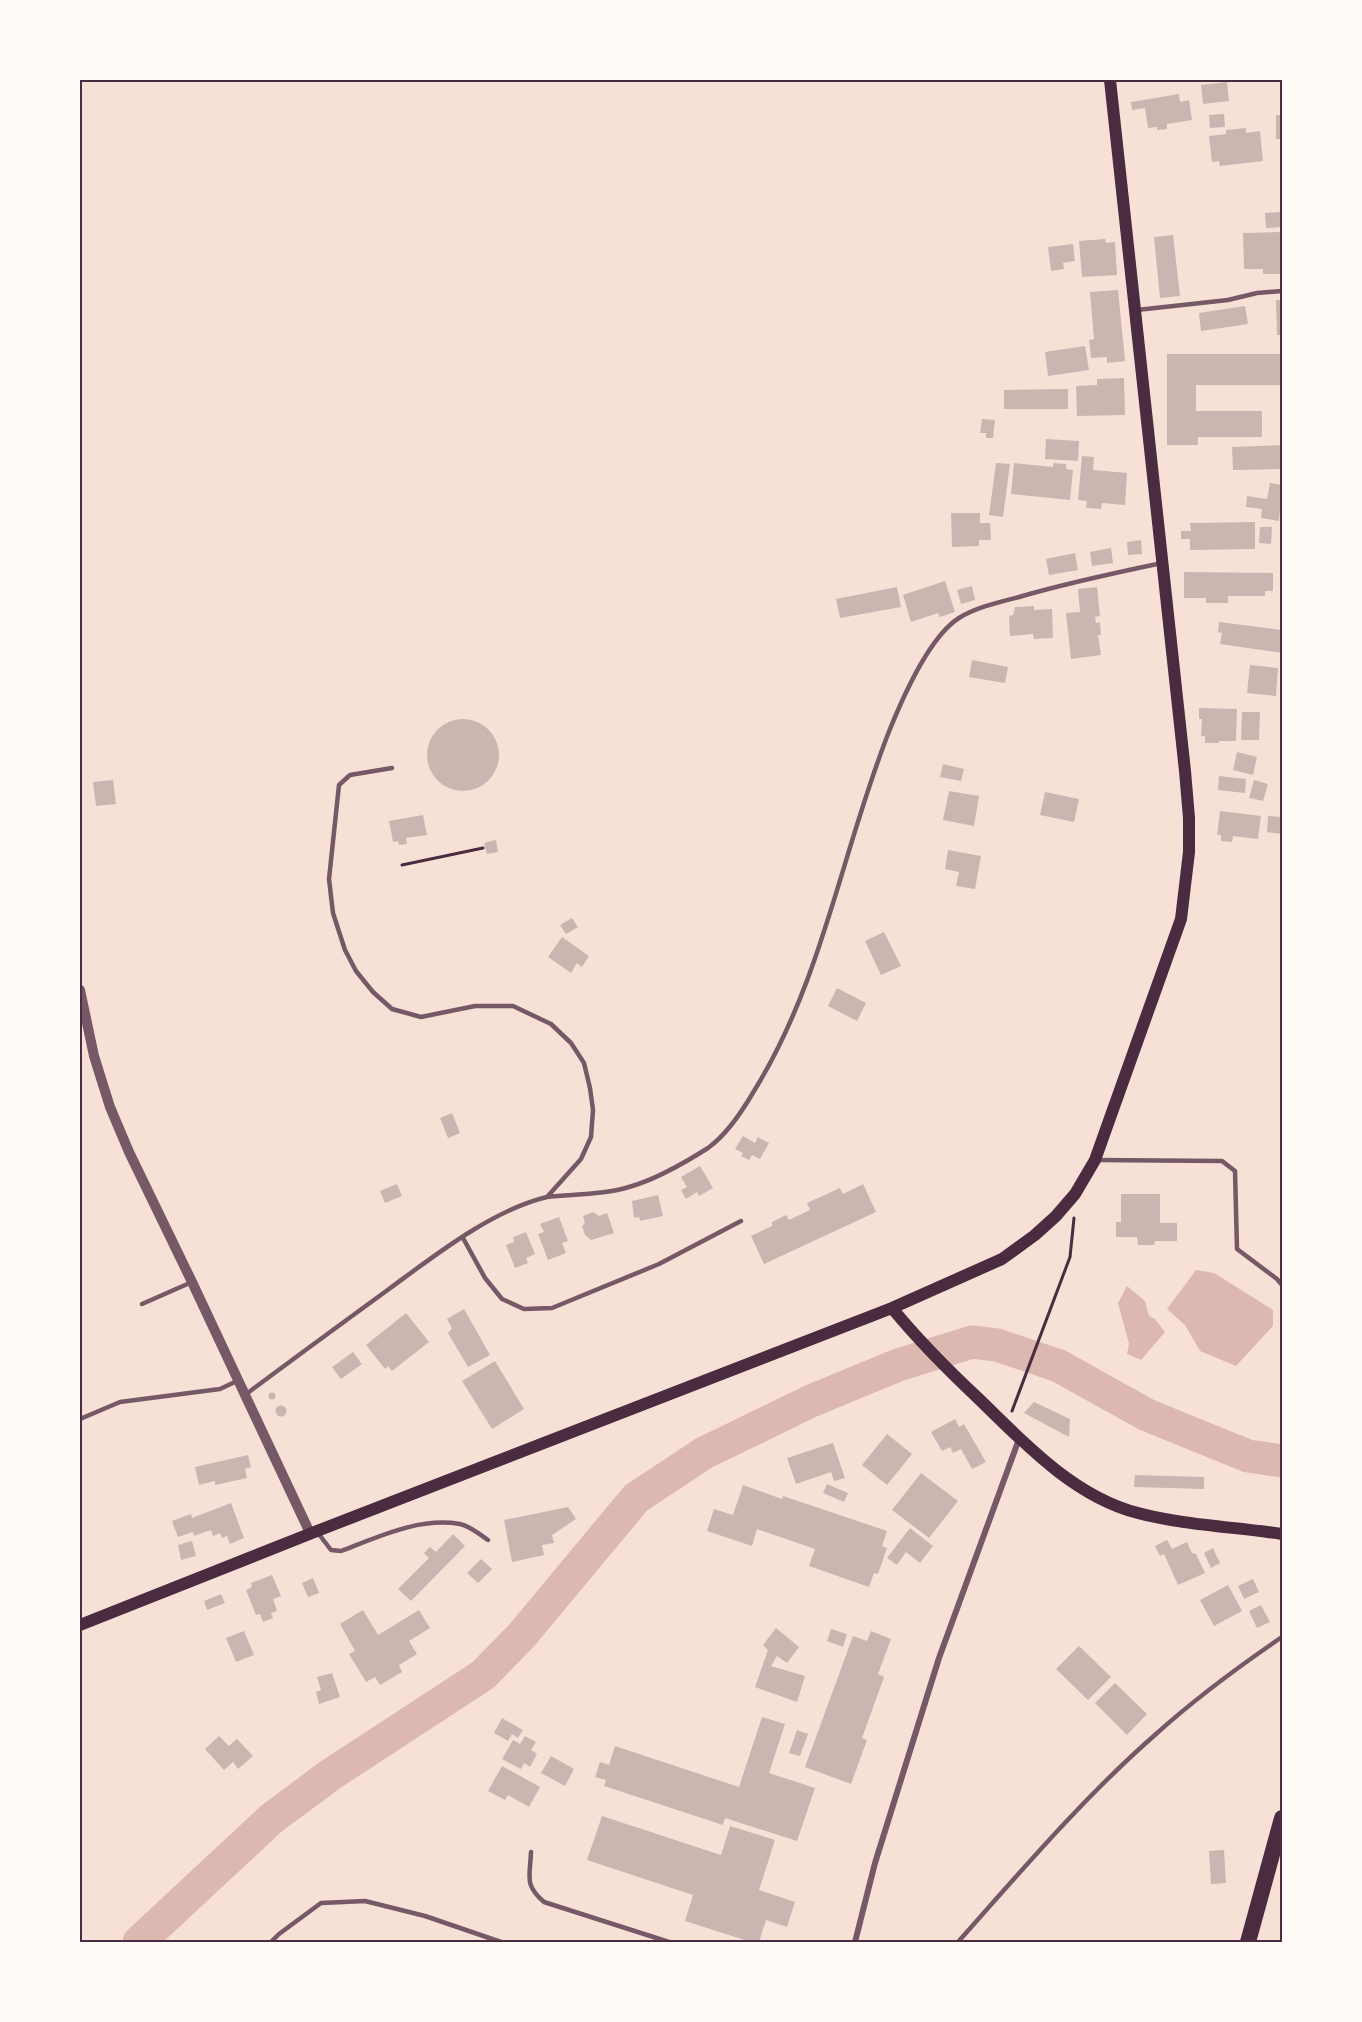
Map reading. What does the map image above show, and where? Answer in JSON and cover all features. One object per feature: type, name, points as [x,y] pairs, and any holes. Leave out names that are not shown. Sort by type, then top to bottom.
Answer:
[{"type":"highway","points":[[1248,1942],[1282,1818]]},
{"type":"main road","points":[[80,1625],[313,1532],[892,1308],[1002,1259],[1035,1235],[1075,1194],[1095,1160],[1180,919],[1186,884],[1189,818],[1110,80]]},
{"type":"main road","points":[[892,1308],[912,1332],[1019,1439],[1082,1487],[1112,1504],[1138,1513],[1282,1534]]},
{"type":"street","points":[[80,990],[94,1056],[110,1107],[129,1152],[237,1381],[313,1532]]},
{"type":"street","points":[[855,1942],[875,1863],[939,1658],[1019,1439]]},
{"type":"lane","points":[[1135,310],[1228,300],[1257,293],[1282,291]]},
{"type":"lane","points":[[245,1395],[415,1270],[505,1213],[533,1200],[547,1197],[629,1187],[657,1176],[710,1147],[740,1114],[773,1060],[801,998],[820,947],[848,848],[879,755],[903,695],[945,630],[959,618],[992,604],[1072,582],[1162,564]]},
{"type":"lane","points":[[392,768],[350,775],[339,785],[329,879],[333,913],[345,950],[356,971],[373,992],[392,1009],[421,1017],[475,1006],[513,1006],[551,1024],[571,1043],[584,1063],[590,1088],[591,1137],[581,1159],[547,1197]]},
{"type":"lane","points":[[1095,1160],[1222,1161],[1235,1171],[1237,1249],[1282,1285]]},
{"type":"lane","points":[[463,1238],[485,1278],[502,1299],[524,1309],[552,1308],[659,1264],[741,1221]]},
{"type":"lane","points":[[142,1304],[192,1282]]},
{"type":"lane","points":[[80,1419],[120,1402],[220,1389],[237,1381]]},
{"type":"lane","points":[[313,1532],[331,1550],[341,1551],[415,1526],[440,1524],[461,1524],[488,1540]]},
{"type":"lane","points":[[958,1942],[1085,1802],[1155,1734],[1230,1672],[1282,1637]]},
{"type":"lane","points":[[531,1852],[529,1886],[534,1894],[544,1902],[669,1942]]},
{"type":"lane","points":[[271,1942],[321,1903],[365,1901],[425,1916],[501,1942]]},
{"type":"path","points":[[402,865],[483,848]]},
{"type":"path","points":[[1006,1426],[1070,1257],[1075,1194]]},
{"type":"shaded area","points":[[1196,1270],[1214,1273],[1273,1310],[1273,1326],[1236,1366],[1200,1351],[1185,1325],[1167,1309]]},
{"type":"shaded area","points":[[1127,1286],[1145,1301],[1149,1316],[1155,1319],[1165,1332],[1141,1360],[1127,1354],[1129,1344],[1118,1303]]},
{"type":"building","points":[[1227,82],[1229,101],[1203,104],[1201,85]]},
{"type":"building","points":[[1179,94],[1180,102],[1189,100],[1192,120],[1167,124],[1167,129],[1148,128],[1145,108],[1132,110],[1131,102]]},
{"type":"building","points":[[1224,114],[1225,127],[1210,128],[1209,115]]},
{"type":"building","points":[[1276,115],[1282,115],[1282,139],[1276,139]]},
{"type":"building","points":[[1246,128],[1246,133],[1260,131],[1263,161],[1220,166],[1219,161],[1212,162],[1209,136],[1226,134],[1226,130]]},
{"type":"building","points":[[1282,212],[1282,227],[1266,228],[1265,213]]},
{"type":"building","points":[[1282,232],[1282,274],[1263,274],[1263,269],[1244,269],[1243,233]]},
{"type":"building","points":[[1173,235],[1180,296],[1160,298],[1154,237]]},
{"type":"building","points":[[1105,239],[1106,243],[1115,242],[1117,275],[1082,277],[1079,241]]},
{"type":"building","points":[[1073,244],[1075,261],[1063,263],[1064,269],[1051,271],[1048,247]]},
{"type":"building","points":[[1118,290],[1125,361],[1107,363],[1107,357],[1091,358],[1089,340],[1094,339],[1090,292]]},
{"type":"building","points":[[1276,300],[1282,300],[1282,335],[1277,335]]},
{"type":"building","points":[[1245,306],[1248,324],[1201,331],[1199,313]]},
{"type":"building","points":[[1085,346],[1089,370],[1048,376],[1045,352]]},
{"type":"building","points":[[1167,354],[1282,354],[1282,385],[1196,385],[1196,411],[1262,411],[1262,437],[1198,437],[1198,445],[1167,445]]},
{"type":"building","points":[[1124,378],[1125,415],[1077,416],[1076,386],[1097,385],[1097,379]]},
{"type":"building","points":[[1068,389],[1068,409],[1004,409],[1004,390]]},
{"type":"building","points":[[982,419],[995,420],[993,438],[986,438],[986,433],[980,433]]},
{"type":"building","points":[[1046,439],[1079,441],[1078,461],[1045,459]]},
{"type":"building","points":[[1282,445],[1282,469],[1233,470],[1232,447]]},
{"type":"building","points":[[1082,456],[1094,457],[1093,470],[1127,473],[1125,505],[1102,503],[1101,509],[1086,508],[1087,501],[1078,500]]},
{"type":"building","points":[[996,463],[1010,464],[1003,517],[989,515]]},
{"type":"building","points":[[1014,463],[1053,467],[1053,463],[1066,464],[1066,469],[1073,470],[1070,500],[1011,494]]},
{"type":"building","points":[[1270,483],[1282,485],[1279,521],[1261,518],[1262,509],[1246,507],[1247,496],[1267,499]]},
{"type":"building","points":[[951,513],[980,513],[980,523],[990,523],[991,540],[979,540],[979,546],[952,547]]},
{"type":"building","points":[[1255,522],[1255,549],[1190,550],[1190,539],[1181,539],[1181,531],[1191,531],[1190,523]]},
{"type":"building","points":[[1260,527],[1272,527],[1271,544],[1259,543]]},
{"type":"building","points":[[1141,540],[1142,554],[1128,555],[1127,542]]},
{"type":"building","points":[[1111,548],[1113,563],[1092,566],[1090,552]]},
{"type":"building","points":[[1075,553],[1078,570],[1049,575],[1046,559]]},
{"type":"building","points":[[1184,572],[1273,573],[1273,591],[1265,591],[1265,596],[1228,596],[1228,603],[1206,603],[1206,598],[1184,598]]},
{"type":"building","points":[[945,581],[955,612],[940,617],[938,613],[911,622],[903,595]]},
{"type":"building","points":[[972,586],[975,600],[961,604],[957,590]]},
{"type":"building","points":[[897,587],[901,607],[840,618],[836,599]]},
{"type":"building","points":[[1097,587],[1100,616],[1095,617],[1096,623],[1100,622],[1101,635],[1098,635],[1101,655],[1071,659],[1066,613],[1080,612],[1078,589]]},
{"type":"building","points":[[1034,606],[1034,610],[1052,609],[1053,638],[1034,639],[1033,634],[1010,636],[1009,616],[1013,615],[1015,607]]},
{"type":"building","points":[[1219,622],[1282,630],[1282,653],[1220,644],[1222,633],[1218,632]]},
{"type":"building","points":[[972,660],[1008,667],[1005,683],[969,677]]},
{"type":"building","points":[[1250,665],[1278,668],[1276,696],[1247,693]]},
{"type":"building","points":[[1199,708],[1237,709],[1236,741],[1205,743],[1205,736],[1201,736],[1202,719],[1199,719]]},
{"type":"building","points":[[1242,712],[1260,712],[1259,740],[1241,740]]},
{"type":"building","points":[[463,719],[483,725],[493,735],[499,755],[493,775],[483,785],[463,791],[443,785],[433,775],[427,755],[433,735],[443,725]]},
{"type":"building","points":[[1237,752],[1257,757],[1253,775],[1233,770]]},
{"type":"building","points":[[943,764],[964,769],[961,781],[940,777]]},
{"type":"building","points":[[1219,776],[1246,779],[1245,793],[1218,790]]},
{"type":"building","points":[[113,780],[116,804],[96,806],[93,782]]},
{"type":"building","points":[[1254,780],[1268,784],[1263,801],[1249,798]]},
{"type":"building","points":[[949,791],[979,796],[974,826],[943,820]]},
{"type":"building","points":[[1045,792],[1079,799],[1074,822],[1040,815]]},
{"type":"building","points":[[1220,811],[1261,816],[1258,839],[1233,836],[1232,842],[1221,841],[1221,835],[1217,835]]},
{"type":"building","points":[[423,815],[427,835],[406,838],[407,844],[399,845],[398,841],[393,842],[389,821]]},
{"type":"building","points":[[1268,816],[1282,817],[1282,834],[1267,832]]},
{"type":"building","points":[[496,840],[498,852],[487,854],[484,843]]},
{"type":"building","points":[[948,850],[981,856],[975,889],[956,886],[959,872],[945,869]]},
{"type":"building","points":[[572,918],[578,927],[566,934],[560,925]]},
{"type":"building","points":[[884,932],[901,966],[881,975],[865,941]]},
{"type":"building","points":[[562,937],[589,956],[582,967],[577,963],[571,973],[548,957]]},
{"type":"building","points":[[837,988],[866,1003],[857,1021],[828,1006]]},
{"type":"building","points":[[452,1113],[460,1133],[448,1138],[440,1118]]},
{"type":"building","points":[[743,1136],[755,1143],[758,1137],[769,1143],[760,1159],[752,1155],[749,1160],[735,1149]]},
{"type":"building","points":[[700,1166],[713,1188],[699,1196],[697,1192],[686,1199],[681,1190],[687,1187],[681,1177]]},
{"type":"building","points":[[397,1184],[402,1196],[385,1203],[380,1191]]},
{"type":"building","points":[[863,1184],[876,1212],[764,1264],[751,1236],[772,1226],[772,1222],[786,1215],[789,1220],[810,1210],[807,1203],[840,1188],[843,1194]]},
{"type":"building","points":[[1121,1194],[1160,1194],[1160,1223],[1177,1223],[1177,1241],[1155,1241],[1154,1245],[1138,1245],[1137,1237],[1116,1237],[1116,1222],[1121,1222]]},
{"type":"building","points":[[658,1195],[663,1216],[640,1221],[639,1217],[634,1218],[632,1201]]},
{"type":"building","points":[[593,1212],[599,1216],[607,1213],[614,1233],[591,1240],[585,1235],[582,1226],[585,1223],[583,1216]]},
{"type":"building","points":[[559,1217],[568,1241],[562,1243],[566,1253],[548,1260],[538,1234],[544,1232],[540,1224]]},
{"type":"building","points":[[526,1232],[535,1254],[526,1258],[528,1263],[515,1268],[506,1245],[514,1242],[513,1237]]},
{"type":"building","points":[[464,1309],[490,1355],[468,1367],[448,1333],[452,1328],[447,1319]]},
{"type":"building","points":[[406,1313],[429,1342],[392,1371],[388,1366],[385,1369],[366,1345]]},
{"type":"building","points":[[353,1352],[362,1364],[341,1379],[332,1367]]},
{"type":"building","points":[[495,1361],[524,1409],[492,1429],[462,1381]]},
{"type":"building","points":[[272,1392],[276,1396],[272,1400],[268,1396]]},
{"type":"building","points":[[1034,1402],[1070,1419],[1069,1437],[1024,1413]]},
{"type":"building","points":[[281,1406],[285,1407],[285,1415],[281,1416],[277,1415],[276,1411],[277,1407]]},
{"type":"building","points":[[955,1419],[959,1427],[964,1424],[986,1462],[972,1469],[961,1449],[953,1453],[950,1447],[942,1451],[931,1432]]},
{"type":"building","points":[[887,1434],[912,1454],[887,1485],[862,1465]]},
{"type":"building","points":[[833,1443],[845,1478],[834,1481],[831,1472],[796,1484],[787,1458]]},
{"type":"building","points":[[248,1455],[251,1467],[245,1469],[247,1478],[215,1485],[215,1481],[199,1485],[195,1467]]},
{"type":"building","points":[[921,1473],[958,1501],[929,1538],[892,1510]]},
{"type":"building","points":[[1135,1475],[1204,1477],[1204,1489],[1134,1487]]},
{"type":"building","points":[[827,1484],[848,1493],[844,1502],[823,1493]]},
{"type":"building","points":[[743,1485],[887,1531],[882,1546],[887,1548],[878,1574],[874,1573],[869,1587],[809,1566],[815,1549],[757,1529],[752,1546],[707,1531],[714,1509],[733,1515]]},
{"type":"building","points":[[231,1503],[244,1538],[230,1544],[227,1536],[222,1538],[220,1533],[213,1536],[211,1530],[194,1536],[193,1532],[178,1537],[172,1521],[191,1514],[192,1518]]},
{"type":"building","points":[[568,1507],[576,1519],[552,1535],[554,1543],[542,1545],[544,1555],[512,1562],[504,1520]]},
{"type":"building","points":[[910,1528],[933,1546],[920,1563],[906,1552],[897,1565],[887,1558]]},
{"type":"building","points":[[453,1534],[465,1546],[411,1601],[398,1589],[429,1558],[424,1553],[430,1547],[436,1552]]},
{"type":"building","points":[[1167,1540],[1172,1549],[1187,1542],[1205,1573],[1178,1585],[1164,1554],[1160,1556],[1155,1546]]},
{"type":"building","points":[[192,1541],[196,1556],[181,1560],[178,1545]]},
{"type":"building","points":[[1213,1548],[1220,1563],[1211,1568],[1204,1553]]},
{"type":"building","points":[[481,1559],[492,1569],[478,1583],[467,1573]]},
{"type":"building","points":[[272,1575],[281,1596],[273,1599],[277,1611],[271,1613],[273,1618],[263,1622],[260,1614],[256,1615],[246,1590],[252,1587],[251,1583]]},
{"type":"building","points":[[313,1578],[319,1593],[308,1597],[302,1583]]},
{"type":"building","points":[[1253,1579],[1259,1592],[1244,1599],[1238,1586]]},
{"type":"building","points":[[1228,1585],[1242,1611],[1214,1626],[1200,1600]]},
{"type":"building","points":[[221,1594],[225,1603],[207,1610],[204,1601]]},
{"type":"building","points":[[1261,1605],[1270,1622],[1257,1628],[1249,1611]]},
{"type":"building","points":[[363,1610],[378,1635],[419,1610],[430,1628],[409,1641],[417,1654],[399,1665],[402,1672],[380,1685],[375,1677],[366,1682],[349,1654],[355,1651],[340,1624]]},
{"type":"building","points":[[776,1628],[799,1647],[787,1663],[777,1656],[771,1666],[805,1676],[797,1702],[755,1687],[768,1650],[763,1645]]},
{"type":"building","points":[[831,1629],[847,1634],[843,1647],[827,1641]]},
{"type":"building","points":[[244,1631],[254,1655],[236,1662],[226,1638]]},
{"type":"building","points":[[871,1631],[891,1639],[878,1674],[884,1677],[862,1738],[867,1740],[851,1784],[805,1767],[853,1636],[867,1641]]},
{"type":"building","points":[[1079,1646],[1111,1677],[1088,1700],[1056,1669]]},
{"type":"building","points":[[332,1673],[340,1697],[319,1704],[316,1692],[321,1690],[317,1677]]},
{"type":"building","points":[[1115,1683],[1147,1714],[1127,1735],[1095,1703]]},
{"type":"building","points":[[762,1717],[785,1724],[769,1773],[815,1788],[797,1841],[725,1818],[723,1825],[604,1786],[606,1780],[595,1777],[600,1762],[609,1765],[615,1746],[739,1787]]},
{"type":"building","points":[[502,1718],[523,1730],[518,1738],[512,1734],[508,1741],[494,1733]]},
{"type":"building","points":[[797,1730],[808,1734],[800,1756],[789,1753]]},
{"type":"building","points":[[219,1736],[229,1746],[237,1739],[253,1756],[238,1769],[233,1762],[224,1770],[205,1749]]},
{"type":"building","points":[[525,1736],[536,1742],[531,1750],[537,1754],[530,1767],[524,1763],[521,1769],[502,1759],[513,1740],[520,1744]]},
{"type":"building","points":[[551,1756],[574,1769],[565,1786],[541,1773]]},
{"type":"building","points":[[502,1766],[540,1787],[529,1807],[508,1795],[505,1800],[488,1791]]},
{"type":"building","points":[[602,1816],[721,1855],[730,1826],[775,1840],[759,1890],[795,1902],[787,1927],[766,1920],[759,1942],[751,1942],[685,1921],[693,1895],[587,1860]]},
{"type":"building","points":[[1224,1850],[1226,1883],[1211,1884],[1209,1851]]},
{"type":"waterway","points":[[139,1942],[271,1819],[330,1775],[483,1675],[522,1635],[636,1498],[704,1453],[811,1401],[898,1365],[972,1342],[997,1345],[1059,1366],[1147,1415],[1248,1456],[1282,1461]]}]
